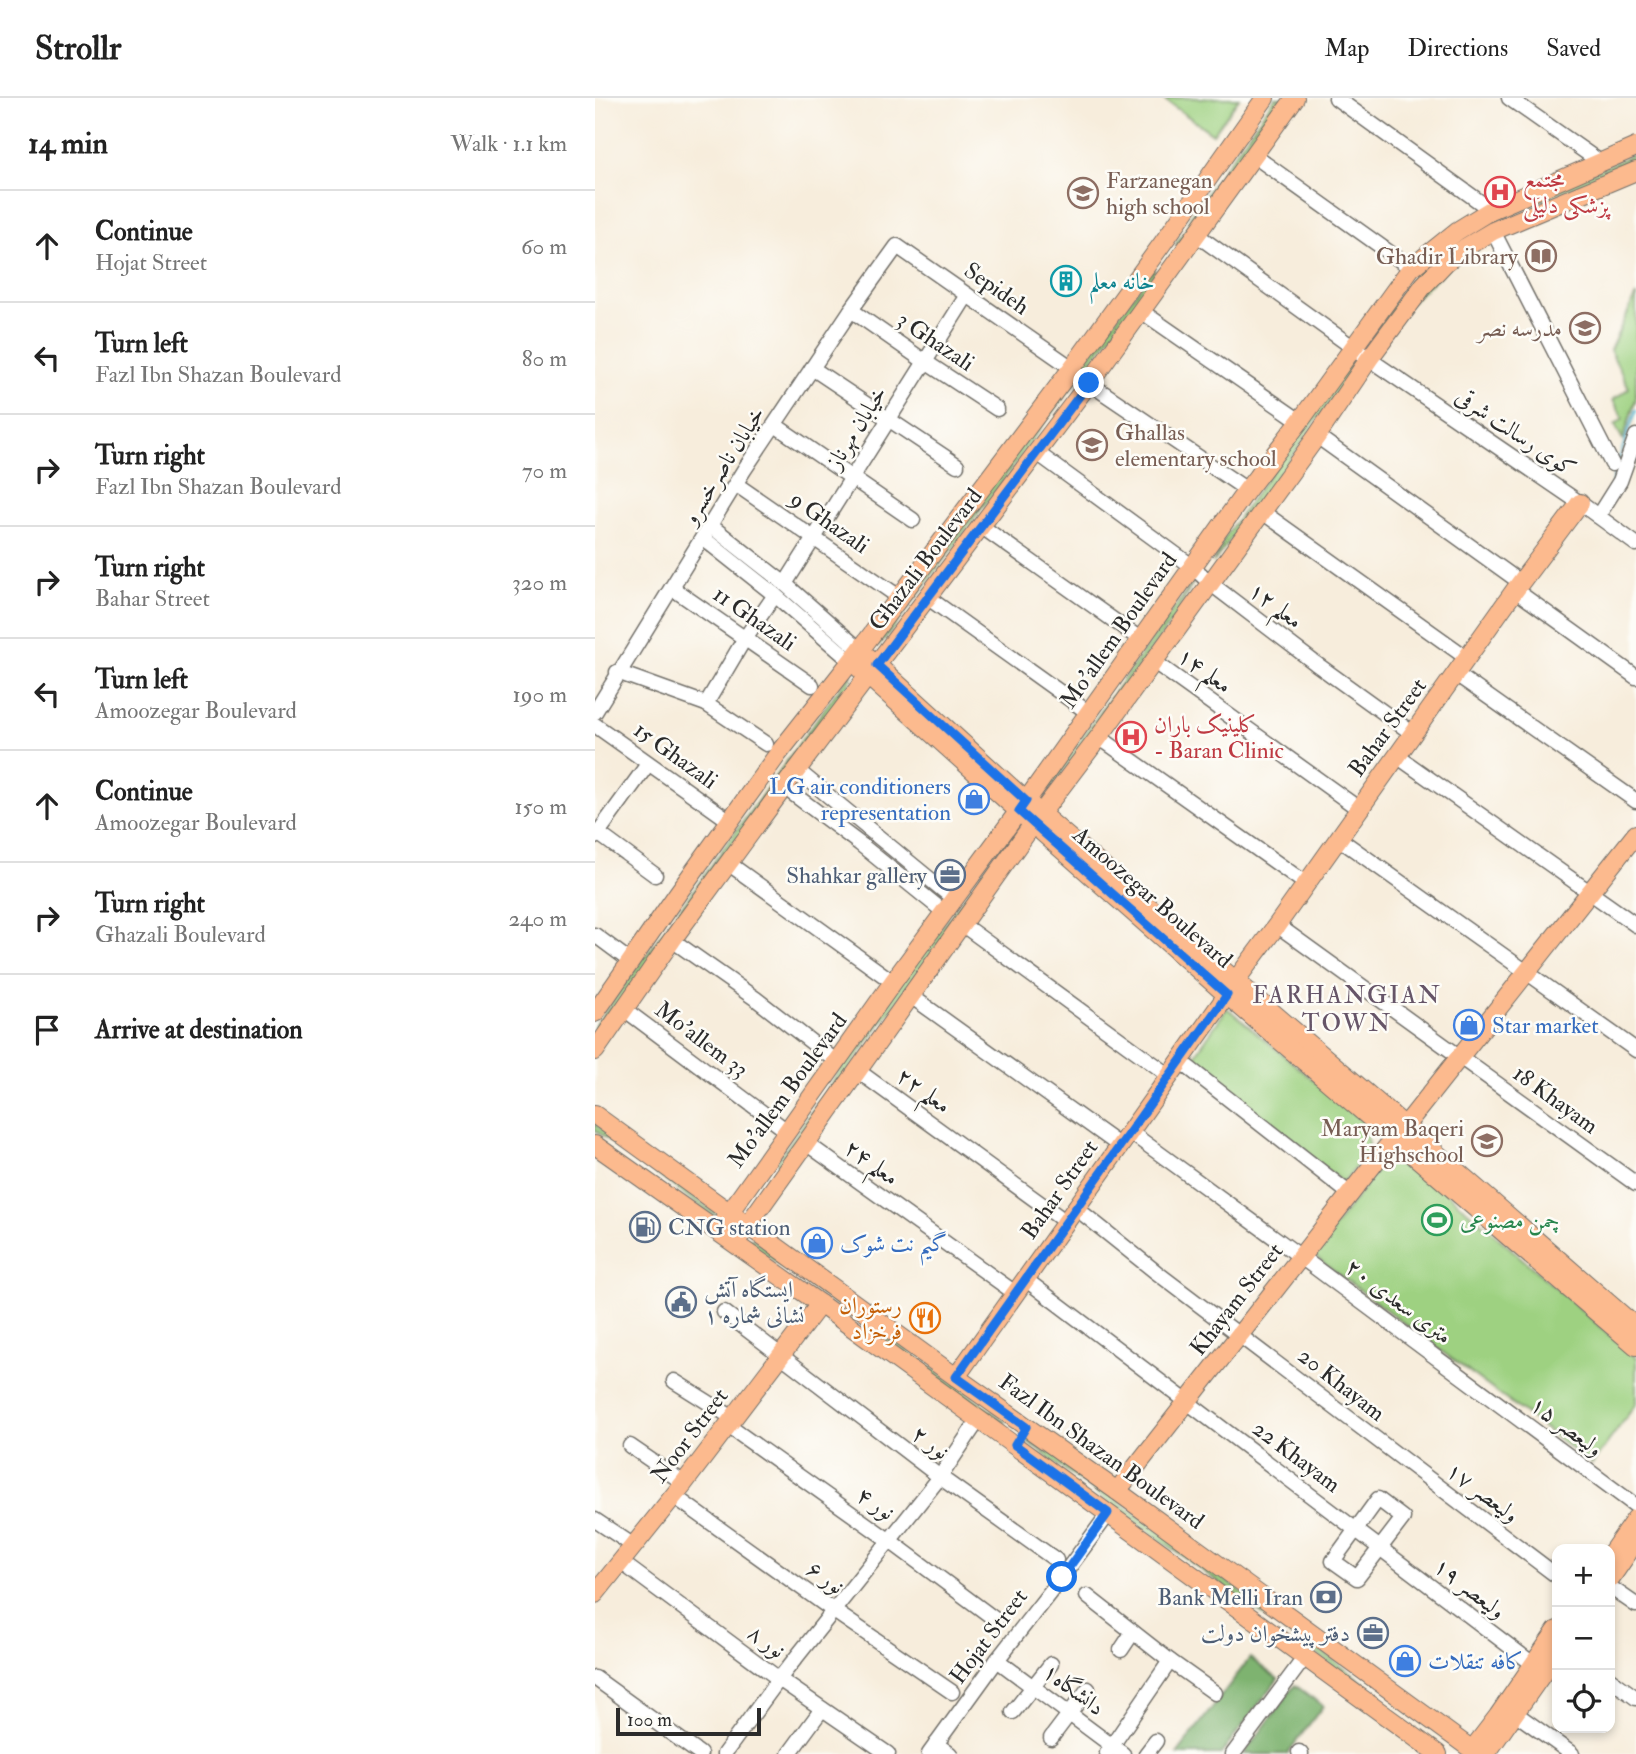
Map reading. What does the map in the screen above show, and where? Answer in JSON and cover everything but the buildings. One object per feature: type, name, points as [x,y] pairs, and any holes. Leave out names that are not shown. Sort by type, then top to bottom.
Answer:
[{"type":"main road","name":"Ghazali Boulevard","points":[[595,1013],[778,754],[1072,368],[1265,98]]},
{"type":"main road","name":"Ghazali Boulevard","points":[[595,1051],[784,786],[1089,383],[1295,98]]},
{"type":"main road","name":"Mo'allem Boulevard","points":[[717,1230],[1247,490],[1411,268],[1457,231],[1491,210],[1636,147]]},
{"type":"main road","name":"Mo'allem Boulevard","points":[[735,1243],[1037,819],[1424,285],[1446,262],[1493,231],[1636,171]]},
{"type":"main road","points":[[1157,252],[1174,265]]},
{"type":"main road","name":"Bahar Street","points":[[956,1377],[1412,733],[1580,503]]},
{"type":"main road","name":"Amoozegar Boulevard","points":[[856,655],[1037,819],[1560,1271],[1636,1346]]},
{"type":"main road","name":"Khayam Street","points":[[1117,1491],[1636,834]]},
{"type":"main road","name":"Amoozegar Boulevard","points":[[1313,1058],[1372,1119],[1400,1132],[1418,1159],[1636,1327]]},
{"type":"main road","name":"Fazl Ibn Shazan Boulevard","points":[[595,1115],[1388,1690],[1479,1753]]},
{"type":"main road","points":[[1372,1119],[1377,1160],[1418,1159]]},
{"type":"main road","name":"Fazl Ibn Shazan Boulevard","points":[[598,1148],[820,1304],[1438,1754]]},
{"type":"main road","points":[[767,1160],[784,1174]]},
{"type":"main road","name":"Noor Street","points":[[595,1594],[679,1490],[820,1304]]},
{"type":"main road","points":[[1015,1445],[1026,1427]]},
{"type":"main road","points":[[1615,1548],[1636,1518]]},
{"type":"main road","points":[[1615,1572],[1636,1542]]},
{"type":"main road","points":[[1507,1718],[1533,1664],[1552,1637]]},
{"type":"main road","points":[[1479,1753],[1552,1660]]},
{"type":"main road","points":[[1376,1709],[1388,1690]]},
{"type":"street","points":[[1336,98],[1491,210]]},
{"type":"street","points":[[1509,98],[1600,162]]},
{"type":"street","points":[[1254,155],[1411,268]]},
{"type":"street","points":[[1493,231],[1612,464]]},
{"type":"street","name":"کوی رسالت شرقی","points":[[1197,235],[1369,359],[1636,544]]},
{"type":"street","name":"Sepideh","points":[[897,246],[1072,368]]},
{"type":"street","name":"خیابان ناصرخسرو","points":[[595,712],[775,425],[897,246]]},
{"type":"street","name":"خیابان مهرناز","points":[[785,584],[967,295]]},
{"type":"street","name":"3 Ghazali","points":[[851,310],[997,409]]},
{"type":"street","points":[[1141,311],[1300,421]]},
{"type":"street","points":[[813,368],[957,465]]},
{"type":"street","points":[[1089,383],[1247,490]]},
{"type":"street","points":[[775,425],[913,520]]},
{"type":"street","points":[[1317,436],[1419,509],[1636,677]]},
{"type":"street","points":[[1598,516],[1620,481],[1636,436]]},
{"type":"street","name":"معلم ۱۲","points":[[1036,453],[1193,567],[1315,663],[1412,733]]},
{"type":"street","name":"9 Ghazali","points":[[737,485],[898,597]]},
{"type":"street","points":[[1261,511],[1467,658]]},
{"type":"street","points":[[981,526],[1140,639]]},
{"type":"street","name":"Amoozegar Boulevard","points":[[707,532],[785,584],[856,655]]},
{"type":"street","name":"Amoozegar Boulevard","points":[[707,532],[775,595],[856,655]]},
{"type":"street","name":"11 Ghazali","points":[[672,588],[812,685]]},
{"type":"street","points":[[706,704],[745,638],[775,595]]},
{"type":"street","points":[[927,597],[1089,713]]},
{"type":"street","name":"معلم ۱۴","points":[[1153,661],[1359,809]]},
{"type":"street","points":[[618,673],[706,704],[766,744]]},
{"type":"street","points":[[1456,674],[1636,801]]},
{"type":"street","name":"15 Ghazali","points":[[595,724],[730,821]]},
{"type":"street","points":[[1099,737],[1305,883]]},
{"type":"street","points":[[1397,756],[1636,925]]},
{"type":"street","points":[[648,764],[596,834],[655,875]]},
{"type":"street","points":[[797,770],[872,832],[949,905]]},
{"type":"street","points":[[784,786],[860,844],[949,905]]},
{"type":"street","points":[[1338,838],[1636,1051]]},
{"type":"street","points":[[728,863],[893,982]]},
{"type":"street","points":[[963,925],[1066,1000],[1265,1127],[1350,1194]]},
{"type":"street","name":"18 Khayam","points":[[1277,925],[1631,1181]]},
{"type":"street","points":[[595,935],[631,961]]},
{"type":"street","points":[[672,940],[756,999],[837,1062]]},
{"type":"street","name":"۲۰ متری سعدی","points":[[911,996],[1016,1071],[1214,1193],[1471,1382]]},
{"type":"street","name":"Mo'allem 33","points":[[624,1009],[787,1131]]},
{"type":"street","name":"معلم ۲۲","points":[[858,1071],[962,1147],[1071,1215]]},
{"type":"street","name":"معلم ۲۴","points":[[806,1143],[911,1218],[1020,1286]]},
{"type":"street","name":"20 Khayam","points":[[1071,1215],[1156,1272],[1240,1334],[1416,1470]]},
{"type":"street","name":"22 Khayam","points":[[1020,1286],[1106,1340],[1380,1547]]},
{"type":"street","name":"نور ۲","points":[[724,1312],[940,1477],[1056,1560]]},
{"type":"street","name":"نور ۴","points":[[674,1381],[996,1620]]},
{"type":"street","name":"ولیعصر ۱۵","points":[[1471,1382],[1636,1506]]},
{"type":"street","points":[[724,1754],[779,1679],[940,1477],[979,1419]]},
{"type":"street","name":"نور ۶","points":[[630,1446],[679,1490],[834,1611],[952,1692]]},
{"type":"street","name":"ولیعصر ۱۷","points":[[1416,1470],[1552,1572]]},
{"type":"street","points":[[1378,1499],[1403,1518],[1380,1547],[1357,1578],[1333,1561],[1378,1499]]},
{"type":"street","name":"Hojat Street","points":[[932,1749],[1108,1513]]},
{"type":"street","points":[[595,1520],[634,1546]]},
{"type":"street","name":"ولیعصر ۱۹","points":[[1380,1547],[1533,1664]]},
{"type":"street","name":"نور ۸","points":[[621,1562],[779,1679],[888,1754]]},
{"type":"street","points":[[1615,1590],[1636,1605]]},
{"type":"street","points":[[1087,1596],[1215,1693]]},
{"type":"street","points":[[1121,1650],[1133,1632]]},
{"type":"street","points":[[1233,1754],[1305,1657]]},
{"type":"street","name":"دانشگاه۱","points":[[997,1660],[1114,1751]]},
{"type":"street","points":[[1114,1751],[1170,1661]]},
{"type":"street","points":[[1013,1712],[1051,1664]]},
{"type":"street","points":[[595,1678],[700,1754]]},
{"type":"street","points":[[1615,1683],[1636,1698]]},
{"type":"street","points":[[1051,1738],[1088,1689]]},
{"type":"street","points":[[789,1754],[823,1709]]},
{"type":"street","points":[[1507,1718],[1572,1754]]},
{"type":"street","points":[[1146,1754],[1156,1741]]},
{"type":"street","points":[[932,1749],[950,1754]]},
{"type":"green space","points":[[1162,98],[1239,98],[1213,134]]},
{"type":"green space","points":[[1275,98],[1282,98],[1176,245],[1191,214]]},
{"type":"green space","points":[[1636,153],[1636,159],[1497,221],[1371,337],[1416,272],[1444,247],[1495,216]]},
{"type":"green space","points":[[1154,269],[1150,285],[893,629],[879,646],[876,646],[889,621]]},
{"type":"green space","points":[[1636,295],[1636,398],[1623,440],[1615,425],[1623,418],[1613,400],[1629,388],[1610,350]]},
{"type":"green space","points":[[1353,360],[1353,367],[1297,449],[1213,563],[1225,537]]},
{"type":"green space","points":[[1193,582],[1178,612],[1048,790],[1046,788]]},
{"type":"green space","points":[[849,675],[852,675],[845,694],[595,1035],[595,1026]]},
{"type":"green space","points":[[1015,827],[1020,829],[780,1165],[778,1164],[777,1161],[867,1031]]},
{"type":"green space","points":[[1227,1008],[1365,1123],[1369,1150],[1343,1183],[1190,1063]]},
{"type":"green space","points":[[595,1124],[717,1214],[711,1214],[595,1130]]},
{"type":"green space","points":[[1381,1165],[1415,1165],[1636,1358],[1636,1404],[1592,1464],[1313,1255]]},
{"type":"green space","points":[[750,1238],[1006,1422],[980,1409],[751,1244]]},
{"type":"green space","points":[[1028,1440],[1045,1452],[1053,1453],[1366,1684],[1344,1674],[1028,1443]]},
{"type":"green space","points":[[1250,1658],[1278,1679],[1221,1754],[1177,1754]]},
{"type":"green space","points":[[1295,1685],[1323,1706],[1287,1754],[1244,1754]]},
{"type":"waterway","points":[[1618,462],[1636,410]]},
{"type":"waterway","points":[[1612,482],[1616,468]]},
{"type":"place","name":"مجتمع پزشکی دلیلی","points":[[1500,192]]},
{"type":"place","name":"Farzanegan high school","points":[[1083,193]]},
{"type":"place","name":"Ghadir Library","points":[[1541,256]]},
{"type":"place","name":"خانه معلم","points":[[1066,281]]},
{"type":"place","name":"مدرسه نصر","points":[[1585,328]]},
{"type":"place","name":"Ghallas elementary school","points":[[1092,445]]},
{"type":"place","name":"کلینیک باران - Baran Clinic","points":[[1131,737]]},
{"type":"place","name":"LG air conditioners representation","points":[[974,799]]},
{"type":"place","name":"Shahkar gallery","points":[[950,875]]},
{"type":"place","name":"Star market","points":[[1469,1025]]},
{"type":"place","name":"Maryam Baqeri Highschool","points":[[1487,1141]]},
{"type":"place","name":"چمن مصنوعی","points":[[1437,1220]]},
{"type":"place","name":"CNG station","points":[[645,1227]]},
{"type":"place","name":"گیم نت شوک","points":[[817,1243]]},
{"type":"place","name":"ایستگاه آتش نشانی شماره ۱","points":[[681,1302]]},
{"type":"place","name":"رستوران فرخزاد","points":[[925,1318]]},
{"type":"place","name":"Bank Melli Iran","points":[[1326,1597]]},
{"type":"place","name":"دفتر پیشخوان دولت","points":[[1373,1633]]},
{"type":"place","name":"کافه تنقلات","points":[[1405,1661]]},
{"type":"district","name":"FARHANGIAN TOWN","points":[[1347,1009]]},
{"type":"route","points":[[1062,1577],[1108,1513],[1015,1445],[1026,1427],[956,1377],[1227,995],[1019,811],[1026,801],[877,665],[1089,383]]}]
